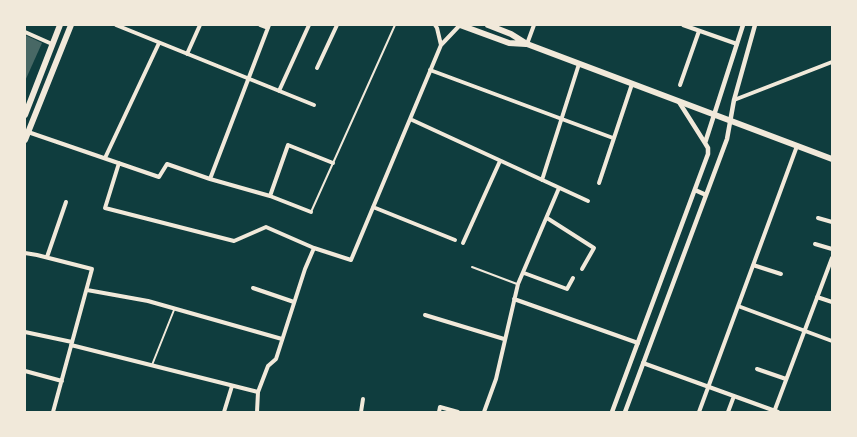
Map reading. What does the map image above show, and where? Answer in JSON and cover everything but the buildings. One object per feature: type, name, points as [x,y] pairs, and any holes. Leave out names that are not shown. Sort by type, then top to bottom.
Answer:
[{"type":"main road","points":[[25,115],[60,25]]},
{"type":"main road","points":[[25,140],[71,25]]},
{"type":"main road","points":[[460,25],[509,43],[527,44]]},
{"type":"main road","points":[[488,25],[511,34],[527,44],[832,159]]},
{"type":"street","points":[[116,25],[314,105]]},
{"type":"street","points":[[187,54],[200,25]]},
{"type":"street","points":[[210,178],[268,27],[260,25]]},
{"type":"street","points":[[279,91],[309,25]]},
{"type":"street","points":[[317,68],[337,25]]},
{"type":"street","points":[[435,25],[441,45]]},
{"type":"street","points":[[119,163],[105,208],[234,241],[266,227],[314,248],[350,260],[441,45],[460,25]]},
{"type":"street","points":[[527,44],[534,25]]},
{"type":"street","points":[[683,25],[737,44]]},
{"type":"street","points":[[705,143],[743,25]]},
{"type":"street","points":[[625,412],[727,139],[734,100],[754,25]]},
{"type":"street","points":[[680,85],[699,31]]},
{"type":"street","points":[[25,32],[52,44]]},
{"type":"street","points":[[105,158],[159,43]]},
{"type":"street","points":[[734,100],[832,62]]},
{"type":"street","points":[[542,180],[579,64]]},
{"type":"street","points":[[430,70],[614,138]]},
{"type":"street","points":[[599,182],[632,84]]},
{"type":"street","points":[[612,412],[708,154],[708,148],[679,102]]},
{"type":"street","points":[[410,119],[588,201]]},
{"type":"street","points":[[28,132],[159,177],[167,164],[270,196],[311,212]]},
{"type":"street","points":[[270,196],[288,145],[333,163]]},
{"type":"street","points":[[699,412],[797,146]]},
{"type":"street","points":[[463,243],[500,161]]},
{"type":"street","points":[[484,412],[496,379],[504,339],[518,284],[560,188]]},
{"type":"street","points":[[695,190],[706,194]]},
{"type":"street","points":[[47,257],[66,202]]},
{"type":"street","points":[[373,206],[455,240]]},
{"type":"street","points":[[547,218],[594,248],[582,269]]},
{"type":"street","points":[[818,218],[832,222]]},
{"type":"street","points":[[815,244],[832,249]]},
{"type":"street","points":[[257,412],[258,392],[268,366],[276,359],[294,302],[314,248]]},
{"type":"street","points":[[25,253],[47,257],[92,269],[53,412]]},
{"type":"street","points":[[644,363],[775,412],[832,258]]},
{"type":"street","points":[[753,265],[781,274]]},
{"type":"street","points":[[524,273],[567,289],[573,278]]},
{"type":"street","points":[[253,288],[294,302]]},
{"type":"street","points":[[86,290],[148,301],[282,339]]},
{"type":"street","points":[[817,297],[832,302]]},
{"type":"street","points":[[514,299],[638,343]]},
{"type":"street","points":[[738,306],[832,341]]},
{"type":"street","points":[[424,315],[504,339]]},
{"type":"street","points":[[25,332],[152,366],[258,392]]},
{"type":"street","points":[[757,370],[786,379]]},
{"type":"street","points":[[25,371],[62,381]]},
{"type":"street","points":[[224,412],[232,386]]},
{"type":"street","points":[[728,412],[734,396]]},
{"type":"street","points":[[361,412],[363,399]]},
{"type":"street","points":[[439,412],[440,407],[458,412]]},
{"type":"lane","points":[[311,212],[395,25]]},
{"type":"lane","points":[[472,267],[518,284]]},
{"type":"lane","points":[[152,366],[175,309]]}]
